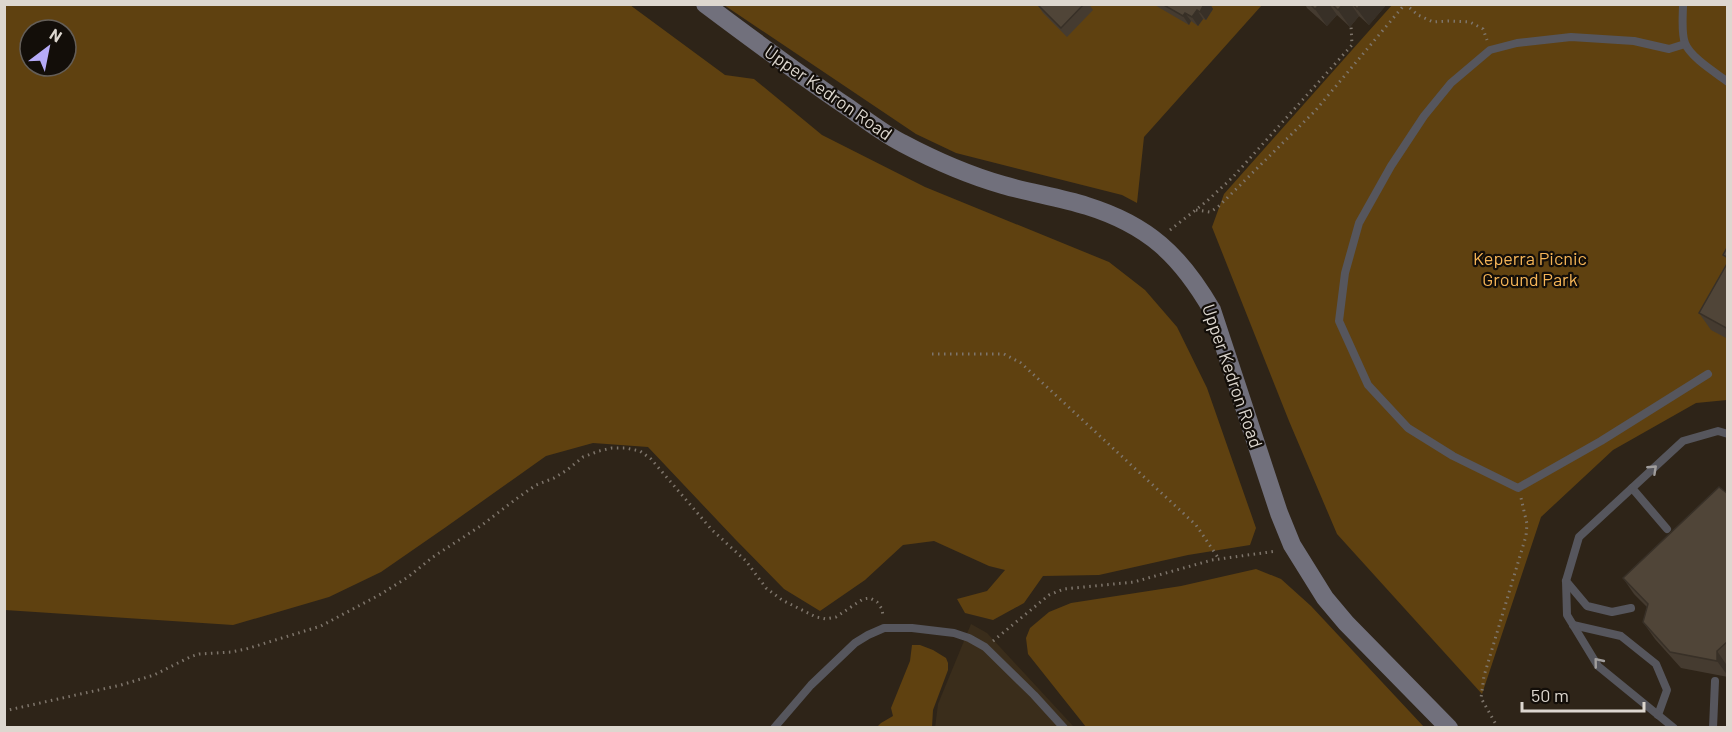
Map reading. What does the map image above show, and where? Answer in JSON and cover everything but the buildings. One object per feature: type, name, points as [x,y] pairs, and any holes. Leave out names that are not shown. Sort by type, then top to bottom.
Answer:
[{"type":"main road","name":"Upper Kedron Road","points":[[705,4],[777,59],[900,142],[963,171],[1003,185],[1086,205],[1121,218],[1148,234],[1175,257],[1200,289],[1212,310],[1279,513],[1292,545],[1325,598],[1346,623],[1449,728]]},
{"type":"lane","points":[[1683,4],[1685,44],[1694,56],[1728,82]]},
{"type":"lane","points":[[1685,44],[1669,49],[1634,41],[1571,37],[1517,43],[1490,50],[1451,83],[1424,116],[1364,213],[1359,222],[1345,273],[1339,321],[1368,385],[1408,428],[1453,456],[1518,488],[1601,441],[1708,374]]},
{"type":"lane","points":[[1674,728],[1598,666],[1567,615],[1566,581],[1579,537],[1683,441],[1718,431],[1728,434]]},
{"type":"lane","points":[[1632,488],[1667,529]]},
{"type":"lane","points":[[1566,581],[1587,606],[1611,612],[1631,608]]},
{"type":"lane","points":[[1573,625],[1621,636],[1656,664],[1667,690],[1658,715]]},
{"type":"lane","points":[[774,728],[811,685],[855,643],[884,628],[912,627],[954,633],[985,647],[1064,728]]},
{"type":"lane","points":[[1713,728],[1715,681]]},
{"type":"path","points":[[1196,210],[1210,212],[1226,199],[1315,111],[1405,4],[1418,15],[1433,22],[1470,22],[1483,29],[1490,50]]},
{"type":"path","points":[[1170,230],[1233,177],[1352,45],[1351,26]]},
{"type":"path","points":[[932,354],[1004,354],[1021,363],[1196,525],[1219,559]]},
{"type":"path","points":[[4,711],[121,685],[154,675],[199,654],[246,649],[321,626],[408,577],[536,485],[554,478],[583,457],[612,448],[640,451],[651,459],[712,530],[746,561],[766,588],[783,600],[816,617],[826,619],[836,617],[863,599],[870,598],[882,609],[884,628]]},
{"type":"path","points":[[1498,728],[1481,698],[1484,676],[1526,536],[1527,525],[1518,488]]},
{"type":"path","points":[[985,647],[1049,595],[1064,589],[1134,582],[1219,559],[1277,551],[1292,545]]},
{"type":"shaded area","points":[[971,624],[987,633],[1074,727],[935,728],[938,704]]},
{"type":"green space","points":[[4,5],[630,5],[725,75],[754,79],[822,135],[925,187],[1109,262],[1145,290],[1177,327],[1207,388],[1256,528],[1250,545],[1188,555],[1099,575],[1043,576],[1024,603],[993,620],[965,613],[957,599],[987,591],[1005,570],[989,566],[934,541],[903,545],[865,580],[820,611],[784,589],[648,447],[593,443],[546,456],[381,572],[329,597],[233,625],[5,610]]},
{"type":"green space","points":[[724,5],[1262,5],[1144,137],[1137,203],[1122,195],[956,153],[916,134]]},
{"type":"green space","name":"Keperra Picnic Ground Park","points":[[1392,5],[1727,5],[1727,400],[1696,403],[1613,450],[1541,517],[1482,694],[1337,534],[1289,421],[1212,227],[1224,194]]},
{"type":"green space","points":[[1256,569],[1281,579],[1311,606],[1424,727],[1086,727],[1028,654],[1026,638],[1030,628],[1049,612],[1071,603],[1181,586]]},
{"type":"green space","points":[[912,645],[920,645],[933,650],[946,658],[948,663],[948,670],[933,710],[932,727],[877,727],[893,716],[891,708],[910,661]]}]
